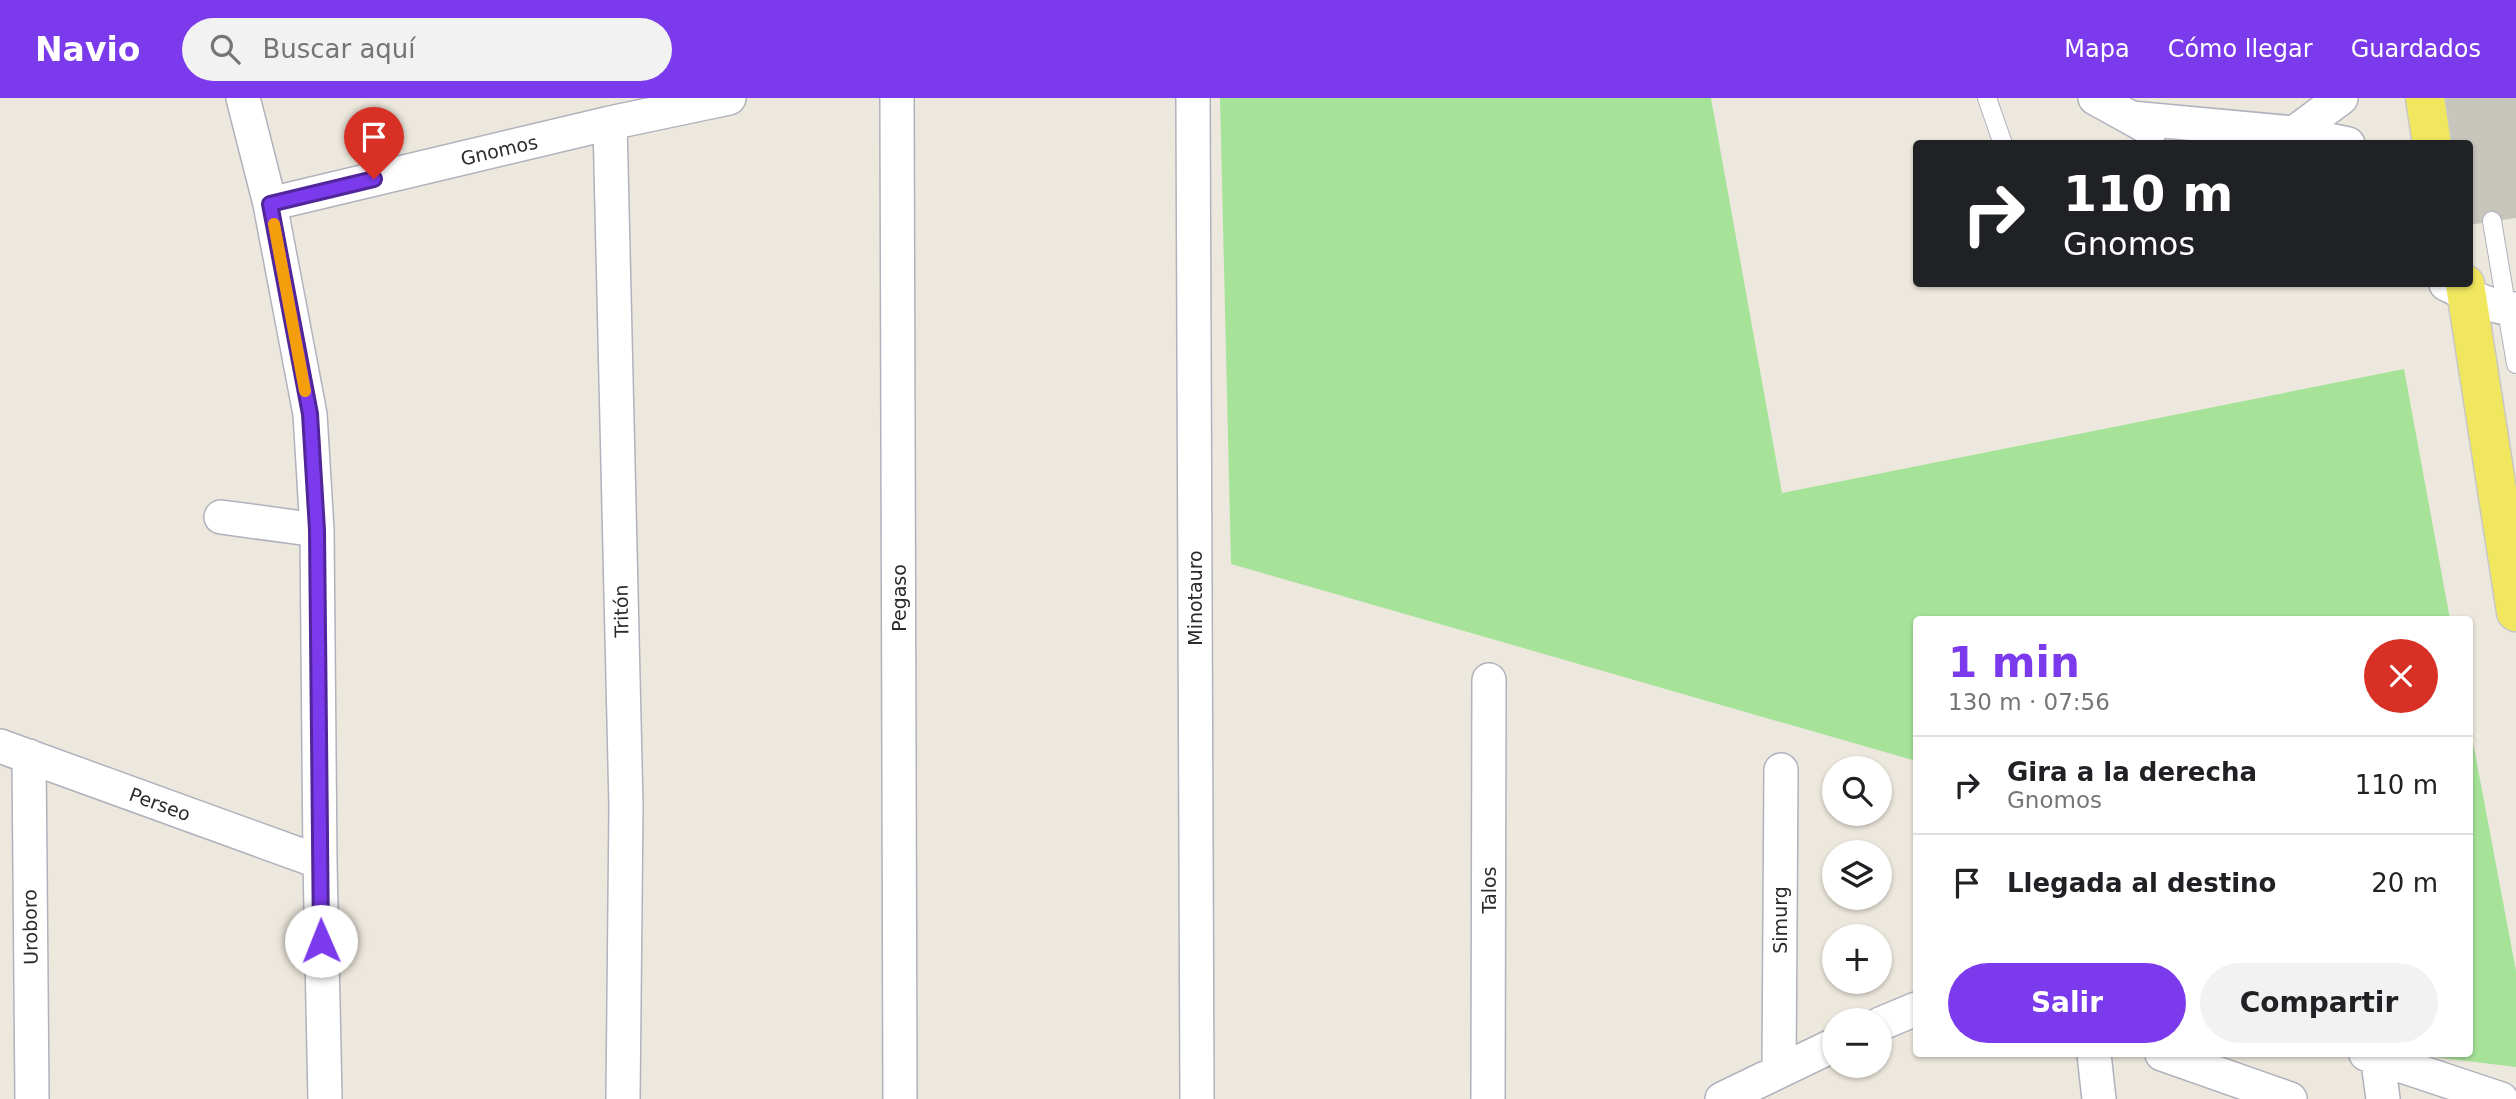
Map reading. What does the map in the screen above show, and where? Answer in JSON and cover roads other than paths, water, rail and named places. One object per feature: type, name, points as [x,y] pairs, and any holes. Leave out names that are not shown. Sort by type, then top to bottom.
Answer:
[{"type":"main road","points":[[2425,98],[2430,140]]},
{"type":"main road","points":[[2459,287],[2516,611]]},
{"type":"street","points":[[243,98],[270,204],[310,414],[317,530],[325,1099]]},
{"type":"street","name":"Gnomos","points":[[270,204],[610,123],[729,98]]},
{"type":"street","name":"Pegaso","points":[[897,98],[900,1099]]},
{"type":"street","name":"Minotauro","points":[[1193,98],[1197,1099]]},
{"type":"street","points":[[2095,98],[2171,140]]},
{"type":"street","points":[[2294,133],[2341,98]]},
{"type":"street","points":[[2131,118],[2294,133],[2328,140]]},
{"type":"street","name":"Tritón","points":[[610,123],[625,792],[623,1099]]},
{"type":"street","points":[[2459,287],[2512,309]]},
{"type":"street","points":[[221,517],[317,530]]},
{"type":"street","name":"Talos","points":[[1489,680],[1489,1099]]},
{"type":"street","name":"Perseo","points":[[14,751],[320,862]]},
{"type":"street","name":"Uroboro","points":[[14,751],[32,1099]]},
{"type":"street","name":"Simurg","points":[[1779,1070],[1781,770]]},
{"type":"street","points":[[1892,1019],[1913,1010]]},
{"type":"street","points":[[1722,1099],[1822,1050]]},
{"type":"street","points":[[2094,1057],[2099,1099]]},
{"type":"street","points":[[2171,1057],[2290,1099]]},
{"type":"street","points":[[2374,1057],[2383,1099]]},
{"type":"street","points":[[2382,1057],[2501,1099]]},
{"type":"lane","points":[[1987,98],[2002,140]]},
{"type":"lane","points":[[2492,221],[2512,309],[2516,364]]}]
